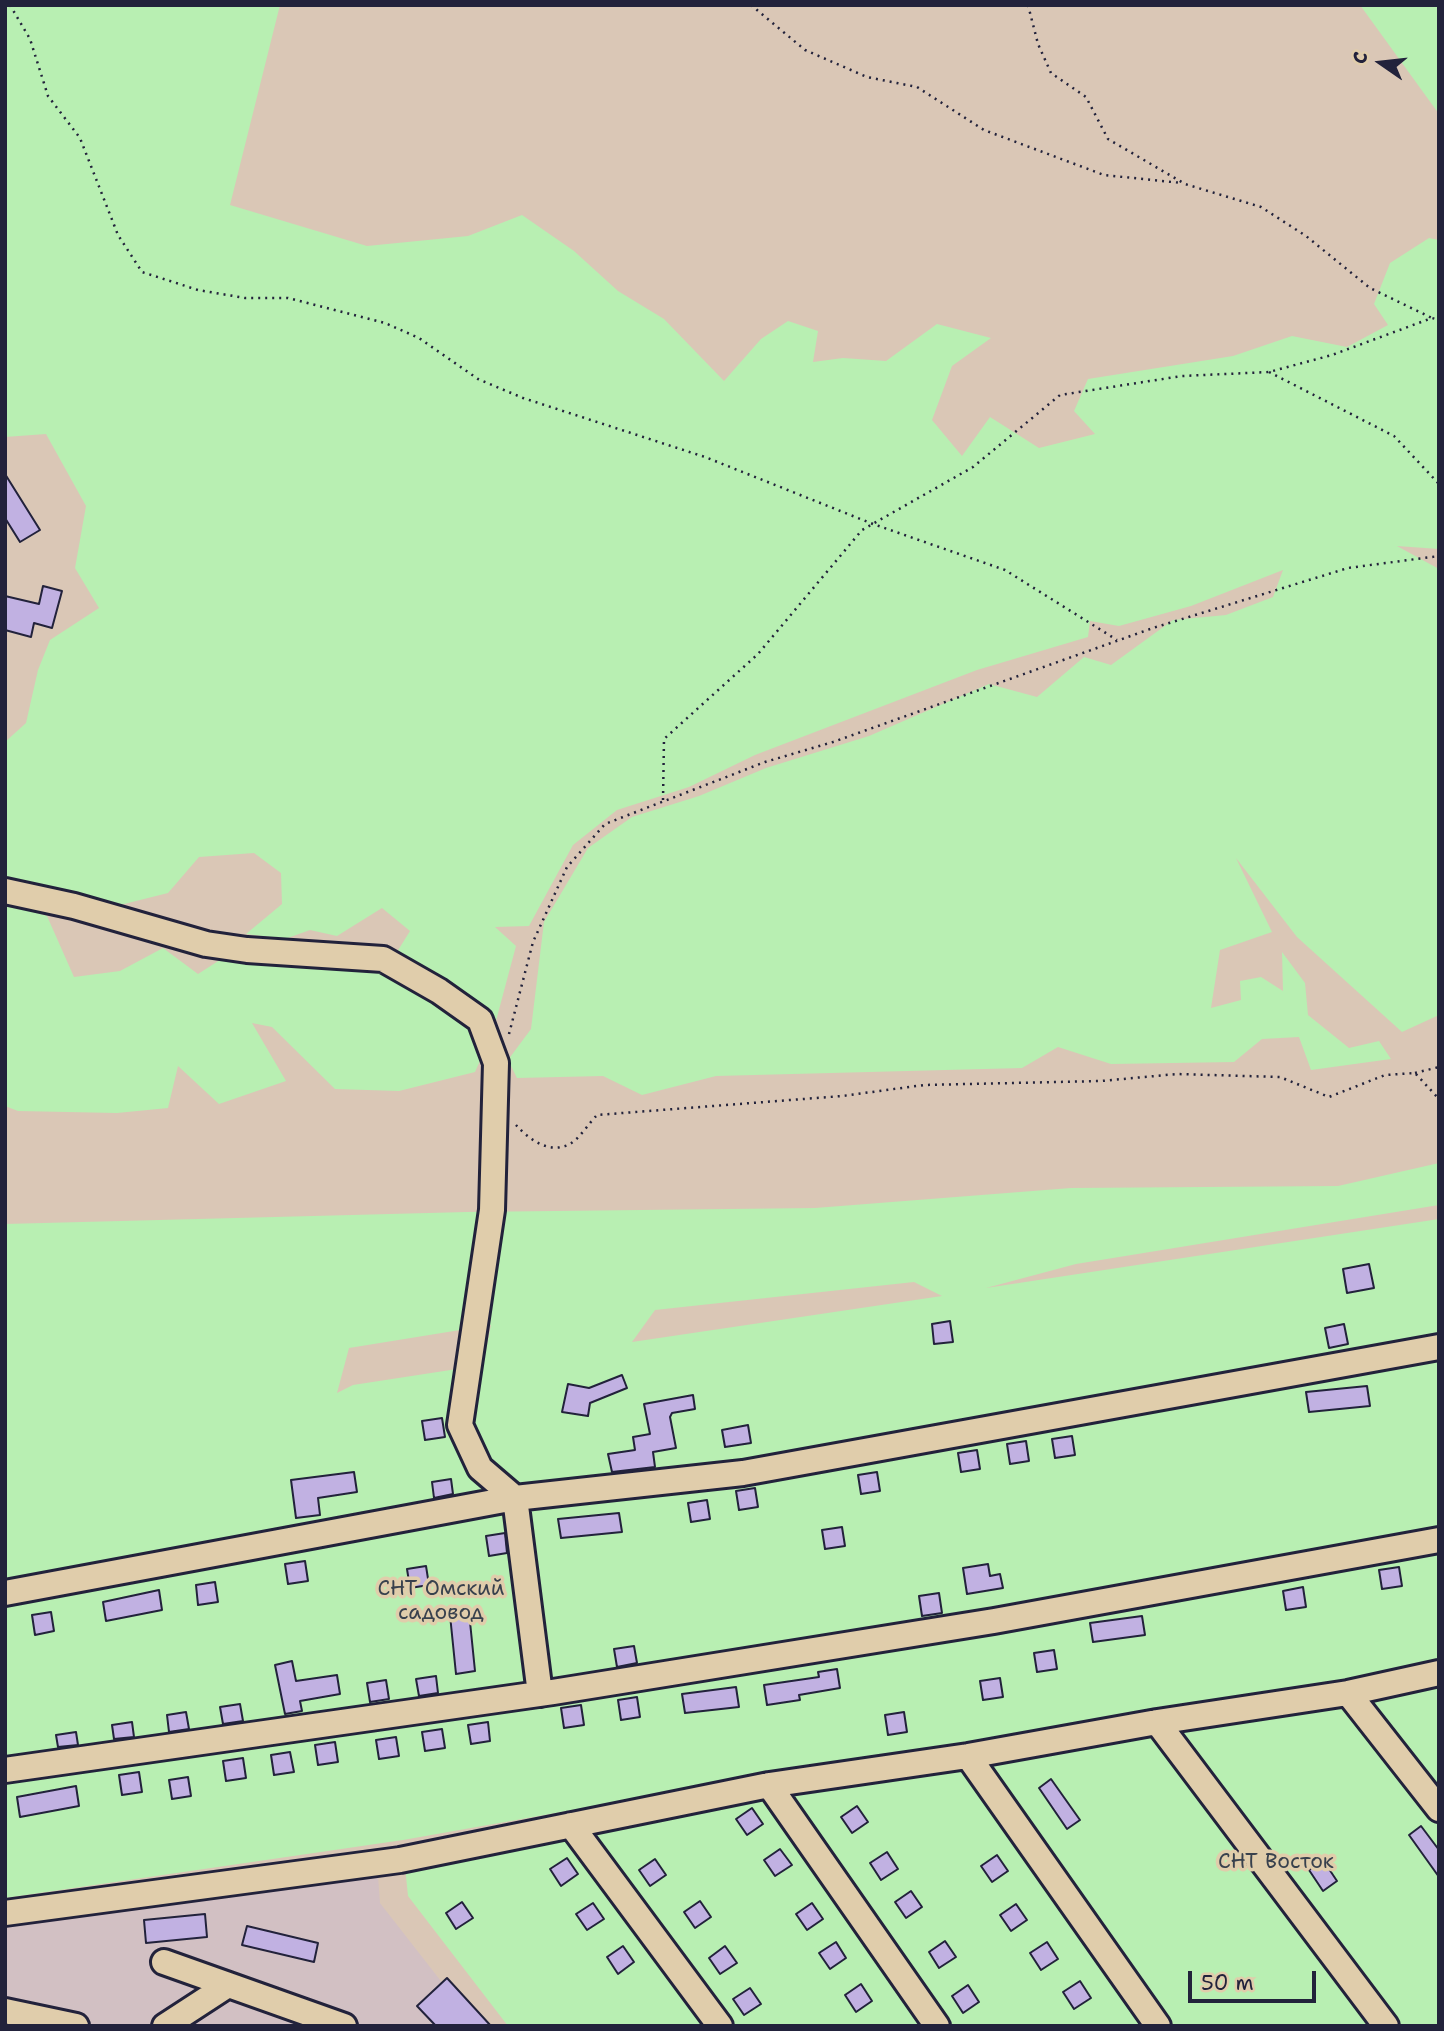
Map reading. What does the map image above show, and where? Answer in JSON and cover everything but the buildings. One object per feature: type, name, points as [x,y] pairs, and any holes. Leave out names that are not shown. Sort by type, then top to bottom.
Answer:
[{"type":"lane","points":[[5,891],[74,906],[206,944],[247,950],[383,960],[439,991],[480,1020],[496,1063],[492,1210],[460,1425],[480,1468],[515,1498],[540,1694]]},
{"type":"lane","points":[[5,1593],[515,1498],[743,1473],[1439,1348]]},
{"type":"lane","points":[[5,1770],[540,1694],[994,1621],[1439,1540]]},
{"type":"lane","points":[[5,1913],[400,1860],[769,1785],[968,1756],[1157,1721],[1349,1693],[1439,1673]]},
{"type":"lane","points":[[1349,1693],[1439,1809]]},
{"type":"lane","points":[[1157,1721],[1386,2026]]},
{"type":"lane","points":[[968,1756],[1158,2026]]},
{"type":"lane","points":[[769,1785],[937,2026]]},
{"type":"lane","points":[[571,1825],[720,2026]]},
{"type":"lane","points":[[164,1962],[344,2026]]},
{"type":"lane","points":[[165,2026],[228,1985]]},
{"type":"lane","points":[[5,2011],[76,2026]]},
{"type":"path","points":[[10,5],[30,40],[48,96],[80,138],[118,235],[142,272],[198,290],[245,298],[288,298],[385,323],[419,338],[478,379],[523,398],[705,457],[873,524],[1005,570],[1117,640]]},
{"type":"path","points":[[751,5],[805,50],[867,77],[917,87],[984,130],[1104,175],[1185,184],[1261,207],[1306,236],[1370,288],[1439,320]]},
{"type":"path","points":[[1028,5],[1038,44],[1051,73],[1086,97],[1108,139],[1185,184]]},
{"type":"path","points":[[663,800],[664,739],[758,654],[862,530],[973,467],[1060,395],[1182,376],[1269,372],[1332,355],[1432,318]]},
{"type":"path","points":[[1269,372],[1394,436],[1439,484]]},
{"type":"path","points":[[496,1063],[511,1028],[533,942],[566,867],[605,824],[663,800],[1117,640],[1348,568],[1439,556]]},
{"type":"path","points":[[495,1102],[531,1142],[550,1147],[570,1144],[597,1115],[842,1096],[924,1085],[1236,1074],[1280,1077],[1329,1097],[1385,1074],[1415,1073],[1439,1068]]},
{"type":"path","points":[[1415,1073],[1439,1099]]},
{"type":"shaded area","points":[[378,1876],[380,1903],[476,2026],[5,2026],[5,1927]]},
{"type":"green space","points":[[5,5],[280,5],[230,205],[367,246],[468,236],[522,215],[574,251],[618,291],[664,319],[724,381],[761,339],[788,321],[818,331],[813,362],[843,358],[886,361],[937,324],[991,338],[952,366],[932,420],[962,456],[990,417],[1039,448],[1095,434],[1074,411],[1088,379],[1233,356],[1292,336],[1347,347],[1388,325],[1374,304],[1390,263],[1429,238],[1439,240],[1439,549],[1397,546],[1439,569],[1439,1015],[1402,1032],[1297,937],[1236,858],[1272,932],[1220,950],[1211,1008],[1241,1000],[1240,981],[1261,977],[1283,991],[1282,952],[1305,983],[1308,1015],[1349,1048],[1379,1041],[1391,1059],[1311,1070],[1299,1037],[1262,1039],[1234,1062],[1111,1064],[1058,1047],[1022,1068],[716,1076],[642,1095],[603,1076],[517,1078],[508,1060],[531,1029],[544,922],[588,848],[632,817],[699,796],[766,768],[869,736],[989,684],[1037,697],[1084,657],[1111,665],[1173,620],[1226,615],[1273,597],[1283,570],[1191,606],[1119,626],[1090,621],[1088,637],[977,670],[755,755],[689,787],[617,810],[573,845],[529,926],[495,927],[516,946],[493,1032],[475,1072],[399,1091],[335,1089],[272,1027],[252,1023],[286,1081],[219,1104],[178,1066],[168,1108],[117,1113],[18,1111],[5,1106],[5,902],[47,916],[74,977],[120,971],[163,948],[198,974],[223,958],[387,968],[410,931],[382,908],[337,936],[310,930],[285,939],[246,934],[282,904],[281,873],[254,853],[199,857],[168,893],[116,906],[5,876],[5,742],[26,723],[38,670],[50,640],[99,608],[75,568],[86,506],[46,434],[5,437]]},
{"type":"green space","points":[[1360,5],[1439,5],[1439,114]]},
{"type":"green space","name":"СНТ Омский садовод","points":[[1439,1163],[1439,1205],[1076,1264],[986,1288],[1439,1219],[1439,1660],[1336,1683],[748,1779],[403,1840],[5,1898],[5,1224],[467,1212],[815,1208],[1071,1188],[1338,1186]],"holes":[[[914,1282],[942,1296],[632,1342],[655,1310]],[[491,1325],[483,1365],[353,1385],[337,1393],[349,1348]]]},
{"type":"green space","name":"СНТ Восток","points":[[1439,1665],[1439,2026],[508,2026],[408,1896],[403,1847]]}]
